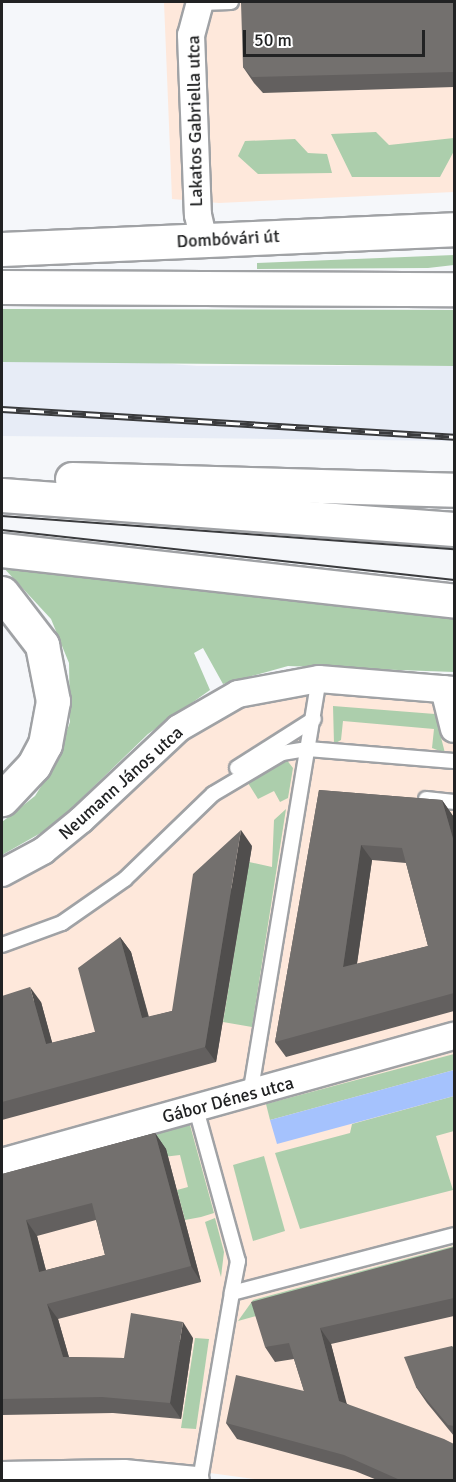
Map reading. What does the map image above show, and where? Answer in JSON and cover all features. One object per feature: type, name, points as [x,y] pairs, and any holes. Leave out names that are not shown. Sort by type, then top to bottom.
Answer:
[{"type":"main road","name":"Dombóvári út","points":[[2,249],[454,229]]},
{"type":"main road","points":[[76,288],[204,240],[222,266],[270,289]]},
{"type":"main road","points":[[2,287],[454,289]]},
{"type":"main road","points":[[2,478],[454,490]]},
{"type":"main road","points":[[2,495],[454,529]]},
{"type":"main road","points":[[2,550],[454,601]]},
{"type":"main road","points":[[2,593],[42,645],[53,701],[40,754],[2,799]]},
{"type":"street","name":"Lakatos Gabriella utca","points":[[200,2],[191,35],[198,215],[204,240]]},
{"type":"street","name":"Neumann János utca","points":[[2,873],[43,850],[81,820],[179,728],[238,694],[319,679],[449,690]]},
{"type":"street","points":[[449,690],[454,729]]},
{"type":"street","name":"Gábor Dénes utca","points":[[2,1161],[196,1110],[454,1036]]},
{"type":"street","points":[[2,1476],[124,1473],[198,1480]]},
{"type":"lane","points":[[200,2],[231,2]]},
{"type":"lane","points":[[250,1095],[319,679]]},
{"type":"lane","points":[[237,768],[314,719]]},
{"type":"lane","points":[[2,945],[62,923],[125,879],[213,794],[282,753],[308,749],[454,761]]},
{"type":"lane","points":[[411,798],[454,802]]},
{"type":"lane","points":[[196,1110],[238,1261],[198,1480]]},
{"type":"lane","points":[[232,1293],[454,1235]]},
{"type":"shaded area","points":[[164,2],[454,2],[454,192],[219,203],[172,199]]},
{"type":"shaded area","points":[[122,360],[197,366],[454,366],[454,441],[2,436],[2,362]]},
{"type":"shaded area","points":[[305,684],[454,693],[454,1480],[261,1480],[99,1458],[2,1462],[2,876],[178,734],[250,694]]},
{"type":"green space","points":[[376,132],[389,145],[454,138],[454,151],[440,177],[352,177],[331,134]]},
{"type":"green space","points":[[295,139],[308,153],[327,154],[332,173],[258,174],[238,156],[245,141]]},
{"type":"green space","points":[[454,255],[454,265],[428,268],[257,269],[257,263]]},
{"type":"green space","points":[[2,309],[454,310],[454,366],[2,362]]},
{"type":"green space","points":[[2,566],[454,616],[454,672],[288,666],[223,684],[203,648],[194,653],[210,690],[148,734],[53,826],[2,855],[2,822],[35,796],[55,764],[70,722],[69,663],[51,619]]},
{"type":"green space","points":[[333,706],[435,714],[445,753],[432,748],[434,729],[343,721],[341,740],[334,744]]},
{"type":"green space","points":[[286,759],[293,768],[288,798],[280,802],[274,791],[258,799],[248,783]]},
{"type":"green space","points":[[286,809],[252,1027],[223,1022],[249,862],[272,867],[274,820]]},
{"type":"green space","points":[[454,1054],[454,1070],[270,1120],[266,1104]]},
{"type":"green space","points":[[454,1096],[454,1131],[436,1136],[453,1190],[300,1229],[275,1153],[350,1133],[352,1124]]},
{"type":"green space","points":[[190,1125],[214,1213],[201,1217],[185,1220],[177,1190],[188,1187],[180,1155],[2,1176]]},
{"type":"green space","points":[[264,1156],[285,1231],[253,1241],[233,1165]]},
{"type":"green space","points":[[215,1218],[224,1252],[221,1277],[205,1222]]},
{"type":"green space","points":[[454,1246],[454,1262],[238,1321],[253,1300]]},
{"type":"green space","points":[[195,1338],[209,1339],[196,1429],[181,1428]]},
{"type":"water","points":[[454,1070],[454,1096],[277,1144],[270,1120]]},
{"type":"building","points":[[241,2],[454,2],[454,72],[252,77],[243,67]]},
{"type":"building","points":[[319,790],[442,800],[454,842],[454,993],[275,1042]],"holes":[[[361,845],[402,848],[428,946],[343,967]]]},
{"type":"building","points":[[241,830],[205,1047],[2,1102],[2,996],[30,987],[46,1044],[95,1032],[78,968],[120,937],[142,1018],[172,1011],[193,874]]},
{"type":"building","points":[[155,1133],[191,1266],[47,1304],[63,1357],[124,1358],[131,1313],[183,1322],[170,1403],[102,1397],[2,1399],[2,1174]],"holes":[[[92,1203],[105,1255],[39,1272],[26,1220]]]},
{"type":"building","points":[[454,1247],[454,1298],[320,1328],[339,1401],[454,1444],[454,1480],[400,1480],[344,1455],[226,1423],[236,1375],[304,1391],[289,1343],[265,1347],[251,1302]]},
{"type":"building","points":[[452,1346],[454,1348],[454,1426],[448,1425],[416,1387],[404,1357]]},
{"type":"tram line","points":[[2,516],[454,549]]},
{"type":"tram line","points":[[2,530],[454,580]]},
{"type":"railway","points":[[2,409],[454,437]]}]
